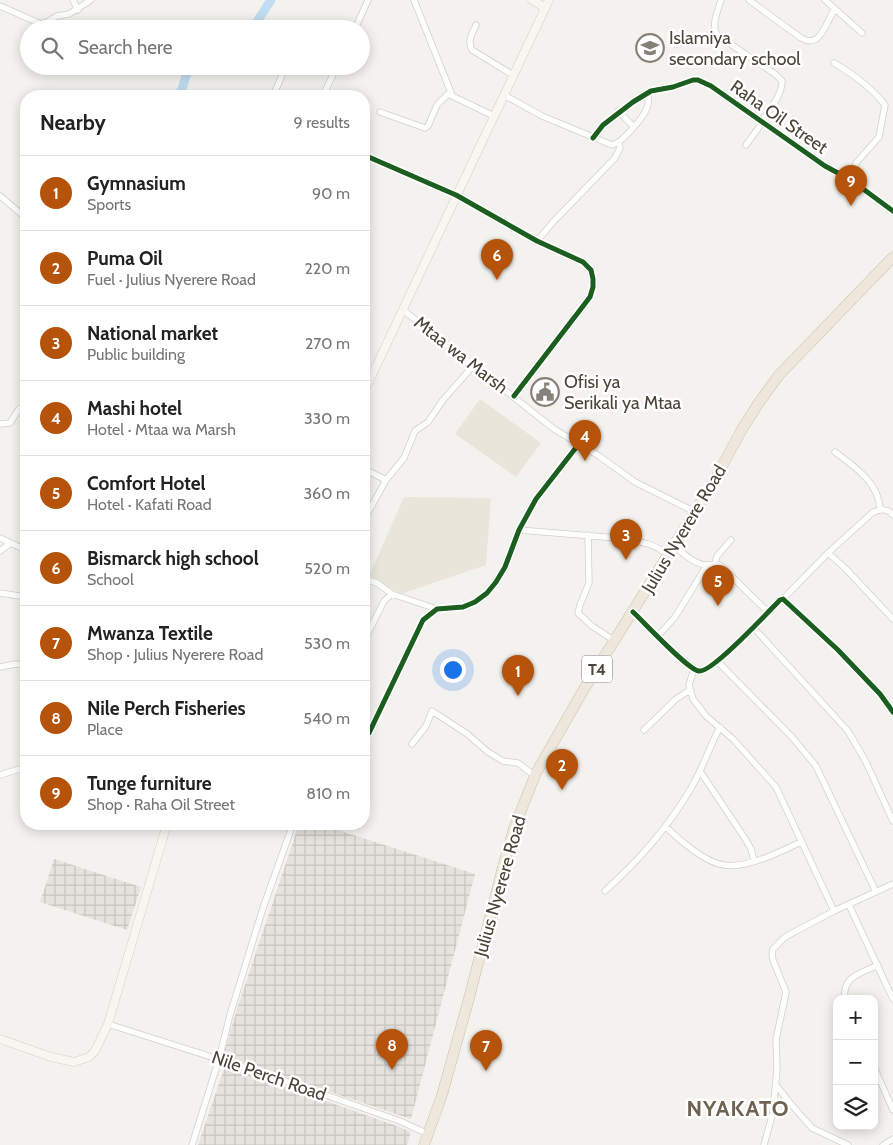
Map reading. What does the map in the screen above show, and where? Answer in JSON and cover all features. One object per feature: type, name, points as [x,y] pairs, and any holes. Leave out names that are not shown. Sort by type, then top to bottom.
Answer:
[{"type":"highway","name":"Julius Nyerere Road","points":[[424,1145],[442,1095],[516,822],[535,776],[560,731],[714,481],[741,431],[779,376],[893,257]]},
{"type":"street","points":[[73,0],[78,10]]},
{"type":"street","points":[[50,20],[78,10],[91,0]]},
{"type":"street","points":[[359,20],[368,0]]},
{"type":"street","points":[[414,0],[452,95]]},
{"type":"street","points":[[370,379],[547,4],[532,0]]},
{"type":"street","points":[[721,0],[714,24],[714,30],[717,34],[775,74],[782,81],[779,94],[746,145]]},
{"type":"street","points":[[749,0],[802,38],[810,41],[818,39],[822,34],[835,9]]},
{"type":"street","points":[[825,0],[862,33]]},
{"type":"street","points":[[0,6],[32,20]]},
{"type":"street","points":[[476,25],[469,40],[472,50],[513,74]]},
{"type":"street","points":[[834,63],[847,70],[885,105],[879,137],[856,163],[851,180]]},
{"type":"street","points":[[276,90],[282,75]]},
{"type":"street","points":[[326,90],[333,75]]},
{"type":"street","name":"Raha Oil Street","points":[[648,92],[698,80],[711,86],[837,174],[851,180],[893,211]]},
{"type":"street","points":[[504,95],[542,116],[612,145],[619,143],[638,123],[646,110],[648,92]]},
{"type":"street","points":[[593,138],[598,129],[648,92]]},
{"type":"street","points":[[380,112],[425,128],[428,126],[440,100],[448,94],[494,116]]},
{"type":"street","points":[[619,112],[634,126]]},
{"type":"street","points":[[538,241],[554,221],[615,158],[620,148],[619,143]]},
{"type":"street","points":[[370,159],[456,195],[538,241],[583,262],[590,270],[593,287],[584,307],[514,396]]},
{"type":"street","points":[[0,196],[20,213]]},
{"type":"street","name":"Mtaa wa Marsh","points":[[402,310],[554,429],[599,456],[635,482],[695,512]]},
{"type":"street","points":[[370,509],[386,480],[404,458],[416,430],[428,422],[443,400],[473,366]]},
{"type":"street","points":[[0,424],[10,423],[20,409]]},
{"type":"street","points":[[370,581],[392,594],[437,609],[463,607],[475,602],[487,593],[496,582],[505,567],[518,530],[543,489],[578,445]]},
{"type":"street","points":[[836,452],[864,474],[879,499],[880,510]]},
{"type":"street","points":[[370,472],[386,480]]},
{"type":"street","points":[[633,612],[694,669],[705,671],[718,662],[861,522],[872,513],[880,510],[893,514]]},
{"type":"street","points":[[518,530],[617,538],[656,546],[668,556]]},
{"type":"street","points":[[588,535],[589,583],[578,613],[586,622],[615,641]]},
{"type":"street","points":[[0,538],[20,548]]},
{"type":"street","points":[[715,563],[717,556],[731,540]]},
{"type":"street","points":[[0,551],[10,544]]},
{"type":"street","points":[[674,546],[698,563],[707,565],[715,563],[725,568],[768,612]]},
{"type":"street","points":[[828,553],[845,568],[893,619]]},
{"type":"street","points":[[658,636],[675,617],[707,565]]},
{"type":"street","points":[[0,593],[20,596]]},
{"type":"street","points":[[370,630],[384,601],[392,594]]},
{"type":"street","points":[[783,599],[838,650],[880,694],[893,712]]},
{"type":"street","points":[[370,733],[419,626],[429,614],[437,609]]},
{"type":"street","points":[[753,627],[848,731],[866,762],[893,821]]},
{"type":"street","points":[[718,662],[792,737],[816,766],[876,892]]},
{"type":"street","points":[[0,667],[20,664]]},
{"type":"street","points":[[694,669],[689,685],[699,708],[733,739],[776,787],[834,911]]},
{"type":"street","points":[[644,730],[676,699],[690,690]]},
{"type":"street","points":[[412,744],[426,726],[432,711],[503,761],[518,763],[535,776]]},
{"type":"street","points":[[605,891],[634,865],[666,827],[690,790],[720,728]]},
{"type":"street","points":[[0,774],[20,769]]},
{"type":"street","points":[[700,771],[741,831],[751,849],[754,861]]},
{"type":"street","points":[[666,827],[684,843],[717,864],[732,866],[769,857],[801,842]]},
{"type":"street","points":[[0,1039],[51,1057],[74,1062],[89,1057],[95,1051],[108,1024],[165,830]]},
{"type":"street","points":[[192,1145],[263,908],[291,830]]},
{"type":"street","points":[[764,1145],[773,1112],[777,1069],[776,1040],[786,992],[773,960],[773,949],[785,937],[834,911],[891,885],[893,892]]},
{"type":"street","points":[[849,905],[893,999]]},
{"type":"street","points":[[845,995],[845,986],[849,980],[878,965]]},
{"type":"street","name":"Nile Perch Road","points":[[108,1024],[219,1059],[400,1121],[428,1134]]},
{"type":"street","points":[[878,1076],[893,1110]]},
{"type":"street","points":[[776,1085],[812,1128],[848,1145]]},
{"type":"street","points":[[884,1145],[893,1139]]},
{"type":"shaded area","points":[[480,399],[541,443],[516,477],[455,434]]},
{"type":"shaded area","points":[[404,497],[491,498],[486,565],[401,594],[370,577]]},
{"type":"shaded area","points":[[297,830],[338,830],[475,874],[411,1119],[223,1056]]},
{"type":"shaded area","points":[[54,859],[141,887],[127,930],[40,902]]},
{"type":"shaded area","points":[[225,1066],[411,1132],[407,1145],[198,1145]]},
{"type":"waterway","points":[[258,20],[271,0]]},
{"type":"waterway","points":[[181,90],[186,75]]},
{"type":"cycle path","points":[[593,138],[603,125],[651,91],[698,80],[711,86],[825,166],[851,180],[893,211]]},
{"type":"cycle path","points":[[370,158],[456,195],[537,241],[583,262],[591,270],[593,287],[590,297],[514,396]]},
{"type":"cycle path","points":[[370,731],[423,620],[437,609],[463,607],[475,602],[487,593],[505,567],[519,530],[536,499],[578,445]]},
{"type":"cycle path","points":[[633,612],[676,655],[693,669],[699,671],[706,669],[727,653],[783,599],[838,650],[880,694],[893,712]]},
{"type":"place","name":"Islamiya secondary school","points":[[650,48]]},
{"type":"place","name":"Tunge furniture","points":[[851,206]]},
{"type":"place","name":"Bismarck high school","points":[[497,280]]},
{"type":"place","name":"Ofisi ya Serikali ya Mtaa","points":[[545,392]]},
{"type":"place","name":"Mashi hotel","points":[[585,461]]},
{"type":"place","name":"National market","points":[[626,560]]},
{"type":"place","name":"Comfort Hotel","points":[[718,606]]},
{"type":"place","name":"Gymnasium","points":[[518,696]]},
{"type":"place","name":"Puma Oil","points":[[562,790]]},
{"type":"place","name":"Nile Perch Fisheries","points":[[392,1070]]},
{"type":"place","name":"Mwanza Textile","points":[[486,1071]]},
{"type":"district","name":"NYAKATO","points":[[738,1108]]}]
